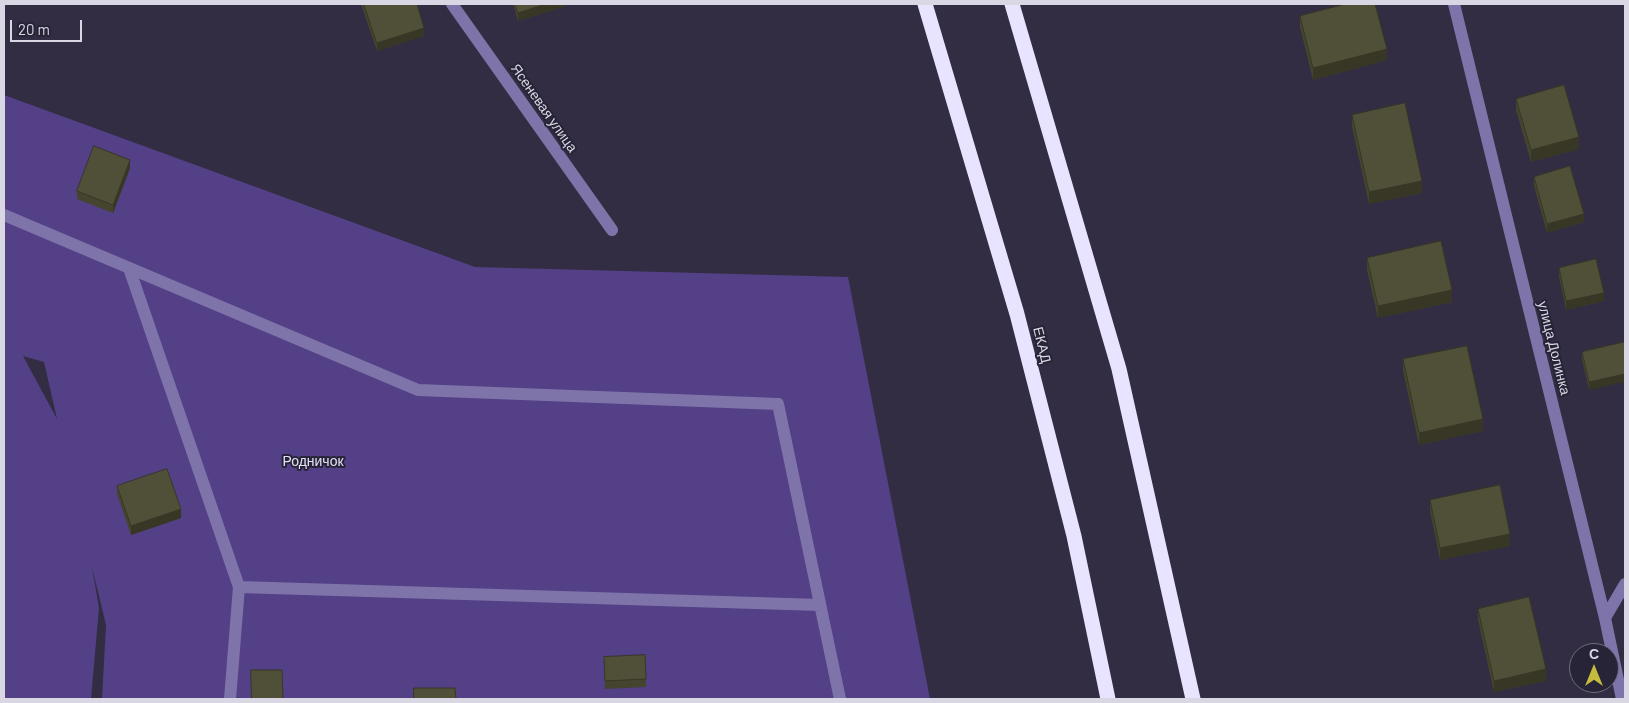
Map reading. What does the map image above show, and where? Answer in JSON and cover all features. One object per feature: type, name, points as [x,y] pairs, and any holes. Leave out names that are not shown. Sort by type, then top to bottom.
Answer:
[{"type":"highway","name":"ЕКАД","points":[[924,4],[1017,314],[1074,536],[1108,699]]},
{"type":"highway","points":[[1012,4],[1119,369],[1192,699]]},
{"type":"street","name":"Ясеневая улица","points":[[452,4],[612,230]]},
{"type":"street","name":"улица Долинка","points":[[1454,4],[1605,618],[1622,699]]},
{"type":"street","points":[[4,215],[418,390],[778,404],[840,699]]},
{"type":"street","points":[[129,268],[239,587],[230,699]]},
{"type":"street","points":[[1605,618],[1625,584]]},
{"type":"street","points":[[239,587],[820,605]]},
{"type":"green space","name":"Родничок","points":[[4,95],[475,267],[848,277],[930,699],[102,699],[106,625],[92,567],[99,608],[91,699],[4,699]],"holes":[[[23,356],[44,362],[57,419]]]},
{"type":"building","points":[[364,4],[417,4],[424,28],[377,43]]},
{"type":"building","points":[[515,4],[546,4],[518,13]]},
{"type":"building","points":[[1346,4],[1375,4],[1387,49],[1313,68],[1300,16]]},
{"type":"building","points":[[1564,85],[1579,137],[1531,150],[1516,99]]},
{"type":"building","points":[[1405,103],[1422,181],[1369,192],[1352,115]]},
{"type":"building","points":[[94,146],[130,160],[113,205],[77,191]]},
{"type":"building","points":[[1570,166],[1584,214],[1547,224],[1534,177]]},
{"type":"building","points":[[1441,241],[1452,290],[1378,306],[1367,258]]},
{"type":"building","points":[[1596,259],[1604,293],[1566,301],[1559,268]]},
{"type":"building","points":[[1625,342],[1625,374],[1589,382],[1582,352]]},
{"type":"building","points":[[1467,346],[1483,419],[1419,433],[1403,359]]},
{"type":"building","points":[[167,469],[181,509],[131,526],[117,486]]},
{"type":"building","points":[[1500,485],[1510,534],[1440,548],[1430,500]]},
{"type":"building","points":[[1529,597],[1546,669],[1494,681],[1478,609]]},
{"type":"building","points":[[645,655],[646,679],[605,681],[604,657]]},
{"type":"building","points":[[251,670],[282,670],[283,699],[252,699]]},
{"type":"building","points":[[414,688],[455,688],[456,699],[414,699]]}]
